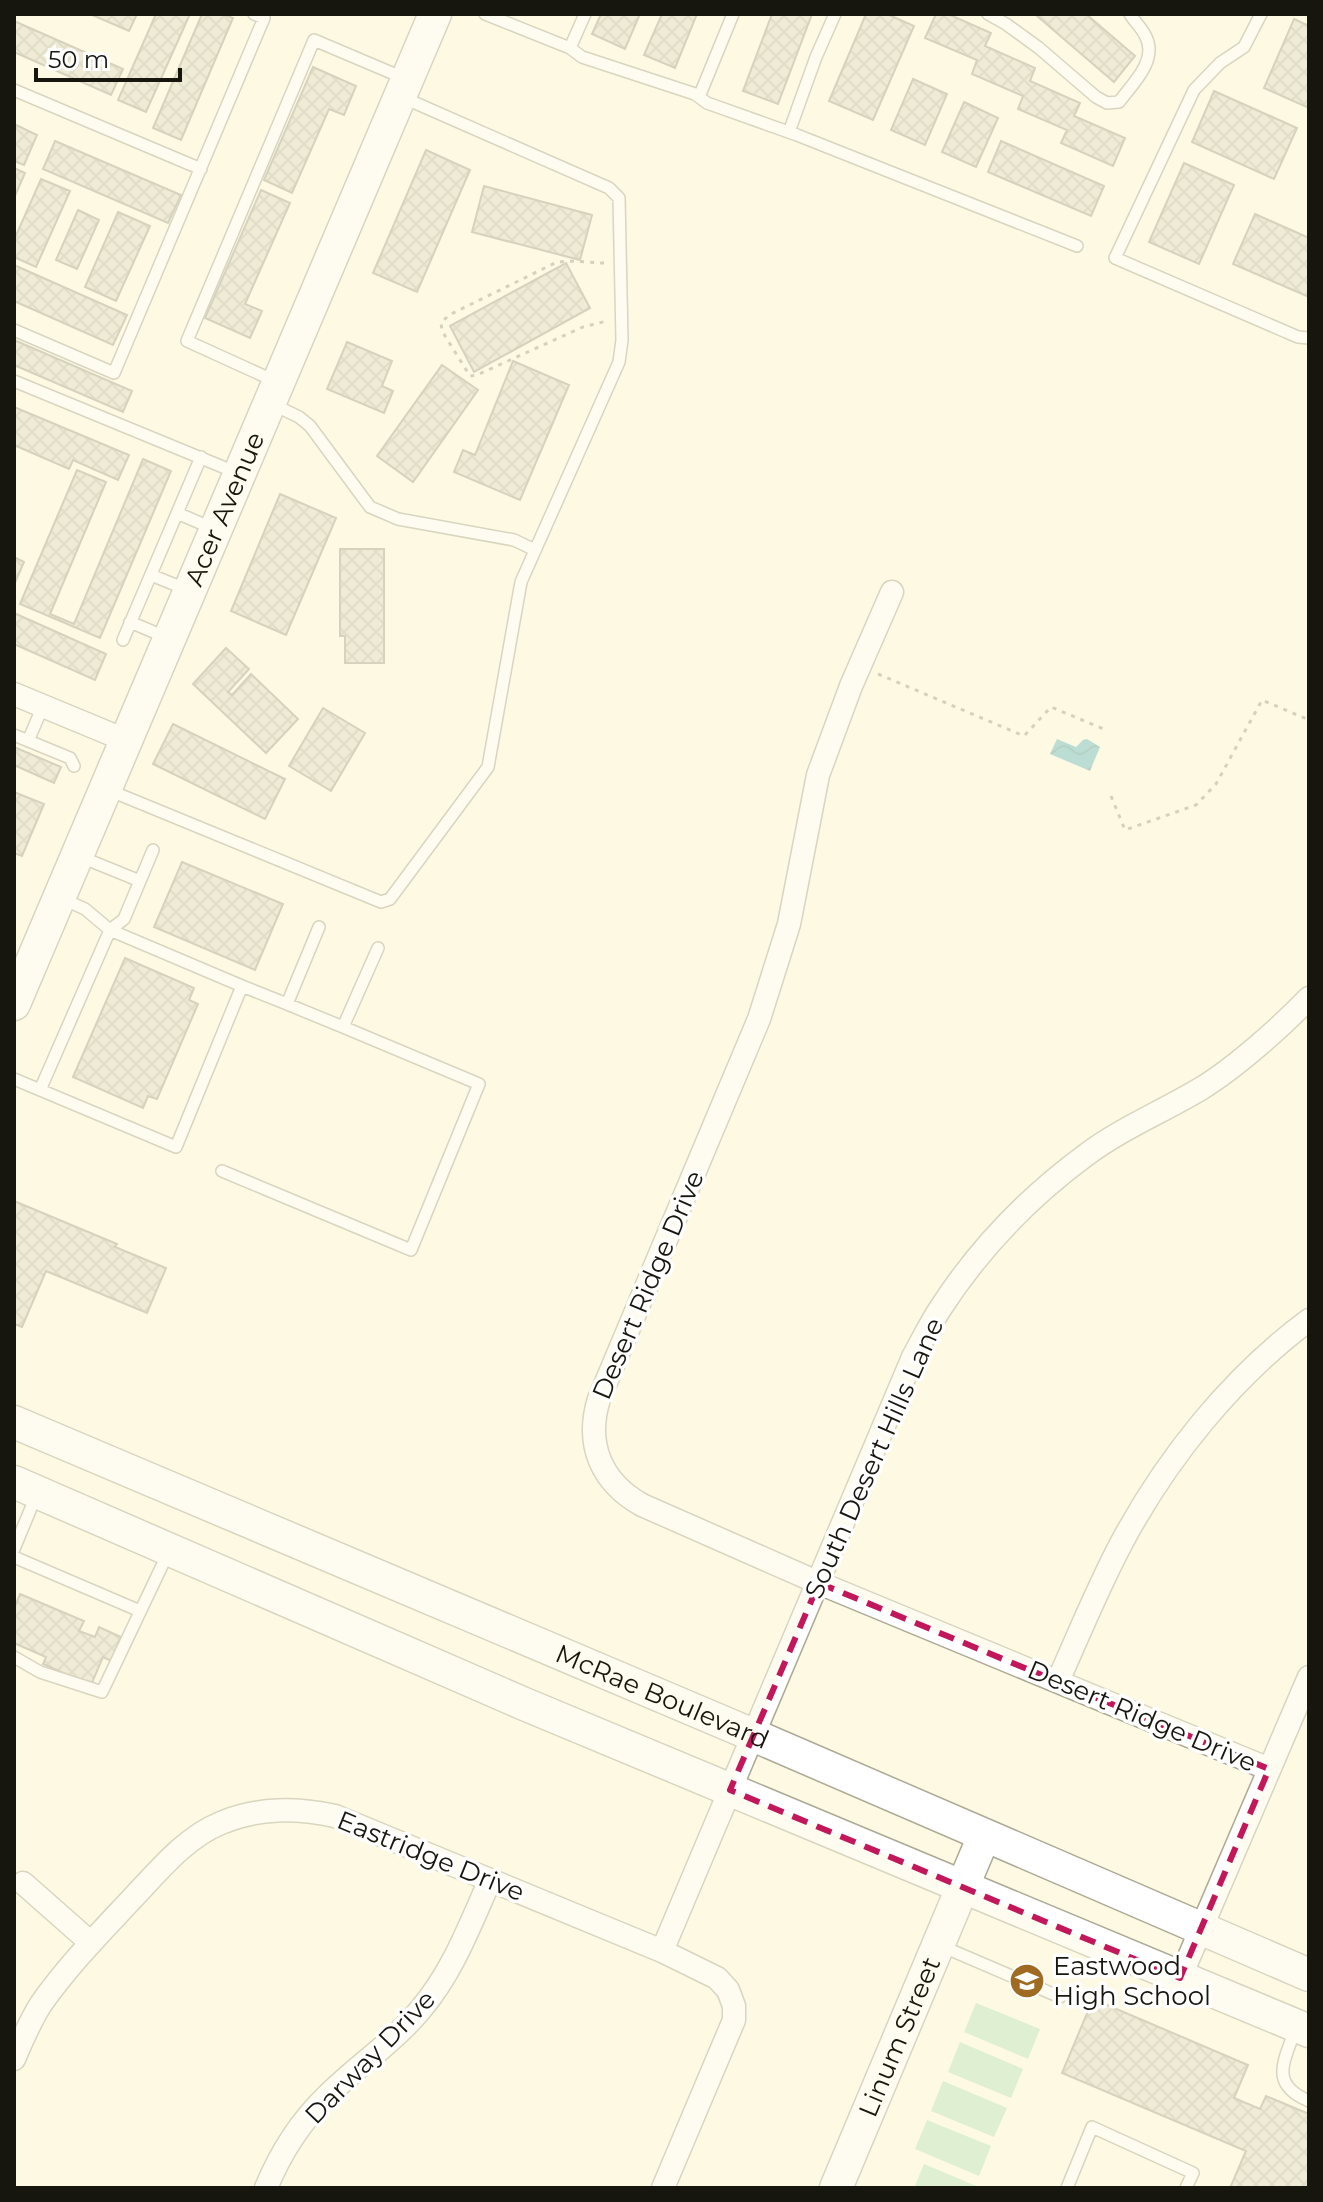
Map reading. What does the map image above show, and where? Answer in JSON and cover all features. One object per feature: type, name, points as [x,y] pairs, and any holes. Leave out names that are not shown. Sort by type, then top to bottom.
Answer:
[{"type":"main road","name":"Acer Avenue","points":[[14,1004],[435,14]]},
{"type":"main road","name":"McRae Boulevard","points":[[14,1422],[1309,1975]]},
{"type":"main road","points":[[26,1487],[522,1703],[1180,1978],[1305,2018]]},
{"type":"main road","name":"Linum Street","points":[[836,2188],[984,1836]]},
{"type":"street","name":"Desert Ridge Drive","points":[[892,592],[818,775],[789,924],[759,1019],[599,1399],[593,1432],[596,1451],[615,1486],[630,1499],[819,1583],[1269,1769]]},
{"type":"street","points":[[14,694],[125,740]]},
{"type":"street","name":"South Desert Hills Lane","points":[[662,1951],[913,1357],[938,1311],[973,1262],[1050,1183],[1087,1154],[1204,1087],[1255,1048],[1309,998]]},
{"type":"street","points":[[1058,1681],[1103,1578],[1149,1495],[1213,1410],[1262,1360],[1309,1320]]},
{"type":"street","points":[[1180,1978],[1309,1677]]},
{"type":"street","name":"Eastridge Drive","points":[[14,2059],[25,2031],[41,2004],[91,1943],[175,1854],[220,1823],[250,1813],[277,1809],[309,1810],[335,1816],[662,1951],[717,1978],[728,1990],[734,2006],[734,2020],[663,2188]]},
{"type":"street","name":"Darway Drive","points":[[266,2188],[282,2154],[312,2112],[401,2031],[438,1987],[456,1957],[490,1880]]},
{"type":"street","points":[[23,1883],[91,1943]]},
{"type":"lane","points":[[14,330],[114,373],[264,18],[254,14]]},
{"type":"lane","points":[[485,14],[570,48],[582,57],[699,97],[707,103],[789,132],[1077,246]]},
{"type":"lane","points":[[570,48],[585,14]]},
{"type":"lane","points":[[699,97],[733,14]]},
{"type":"lane","points":[[789,132],[835,14]]},
{"type":"lane","points":[[988,14],[1039,48],[1107,103],[1119,102],[1144,70],[1150,53],[1146,36],[1130,14]]},
{"type":"lane","points":[[1261,14],[1244,47],[1220,63],[1194,90],[1115,258],[1298,337],[1309,338]]},
{"type":"lane","points":[[105,789],[371,899],[381,902],[390,899],[488,767],[521,582],[619,362],[622,318],[619,198],[609,188],[403,88],[314,40],[187,341],[273,392],[310,426],[370,507],[398,519],[514,540],[535,550]]},
{"type":"lane","points":[[14,90],[201,169]]},
{"type":"lane","points":[[14,381],[239,473]]},
{"type":"lane","points":[[123,640],[201,457]]},
{"type":"lane","points":[[177,513],[215,529]]},
{"type":"lane","points":[[151,575],[189,591]]},
{"type":"lane","points":[[130,622],[169,638]]},
{"type":"lane","points":[[28,741],[43,706]]},
{"type":"lane","points":[[14,735],[70,758],[74,766]]},
{"type":"lane","points":[[40,1090],[110,930],[124,919],[153,850]]},
{"type":"lane","points":[[77,855],[140,881]]},
{"type":"lane","points":[[60,897],[85,909],[110,930],[479,1084],[411,1250],[222,1171]]},
{"type":"lane","points":[[287,1004],[319,927]]},
{"type":"lane","points":[[343,1027],[378,948]]},
{"type":"lane","points":[[14,1079],[176,1147],[242,986]]},
{"type":"lane","points":[[14,1549],[26,1487]]},
{"type":"lane","points":[[14,1657],[40,1672],[102,1692],[169,1549]]},
{"type":"lane","points":[[14,1557],[140,1611]]},
{"type":"lane","points":[[938,1944],[1060,1997]]},
{"type":"lane","points":[[1305,2018],[1283,2067],[1283,2080],[1294,2094],[1309,2101]]},
{"type":"lane","points":[[1067,2188],[1092,2127],[1193,2173],[1186,2188]]},
{"type":"path","points":[[621,263],[566,260],[555,263],[449,315],[441,323],[442,331],[470,376],[583,327],[622,318]]},
{"type":"path","points":[[860,666],[1024,736],[1051,707],[1106,730]]},
{"type":"path","points":[[1111,796],[1125,830],[1196,805],[1216,784],[1262,700],[1309,720]]},
{"type":"highlighted area","points":[[819,1583],[1269,1769],[1180,1978],[730,1790]]},
{"type":"green space","points":[[976,2003],[1040,2029],[1028,2059],[964,2032]]},
{"type":"green space","points":[[960,2042],[1023,2069],[1011,2098],[948,2072]]},
{"type":"green space","points":[[943,2081],[1007,2108],[994,2137],[931,2111]]},
{"type":"green space","points":[[927,2120],[991,2146],[979,2176],[915,2149]]},
{"type":"green space","points":[[924,2164],[981,2188],[914,2188]]},
{"type":"water","points":[[1057,739],[1076,747],[1087,739],[1100,747],[1090,771],[1050,754]]},
{"type":"building","points":[[90,14],[137,14],[129,31]]},
{"type":"building","points":[[156,14],[190,14],[146,112],[118,100]]},
{"type":"building","points":[[202,14],[223,14],[233,18],[181,140],[153,128]]},
{"type":"building","points":[[601,14],[640,14],[625,49],[592,34]]},
{"type":"building","points":[[662,14],[697,14],[675,68],[644,55]]},
{"type":"building","points":[[772,14],[812,14],[778,104],[743,91]]},
{"type":"building","points":[[866,14],[887,14],[914,26],[873,120],[829,101]]},
{"type":"building","points":[[936,14],[948,14],[991,33],[985,46],[1035,68],[1030,81],[1080,103],[1074,116],[1125,138],[1113,166],[1061,143],[1067,130],[1018,109],[1023,96],[972,74],[977,60],[925,38]]},
{"type":"building","points":[[1086,14],[1135,56],[1114,82],[1037,16]]},
{"type":"building","points":[[1294,19],[1309,26],[1309,108],[1264,88]]},
{"type":"building","points":[[14,21],[123,69],[111,95],[14,52]]},
{"type":"building","points":[[313,67],[356,86],[344,115],[329,109],[292,193],[264,180]]},
{"type":"building","points":[[913,79],[947,94],[925,145],[891,130]]},
{"type":"building","points":[[1214,91],[1297,128],[1274,179],[1192,142]]},
{"type":"building","points":[[964,102],[998,118],[976,167],[942,152]]},
{"type":"building","points":[[14,124],[37,135],[24,165],[14,161]]},
{"type":"building","points":[[55,141],[181,195],[168,223],[43,169]]},
{"type":"building","points":[[1001,141],[1104,186],[1091,216],[988,172]]},
{"type":"building","points":[[426,150],[470,170],[417,292],[373,273]]},
{"type":"building","points":[[1184,163],[1234,185],[1199,264],[1149,242]]},
{"type":"building","points":[[14,168],[25,173],[14,198]]},
{"type":"building","points":[[41,179],[70,191],[36,267],[14,257],[14,240]]},
{"type":"building","points":[[484,186],[592,215],[580,260],[472,232]]},
{"type":"building","points":[[261,190],[290,203],[245,304],[262,311],[250,338],[205,318]]},
{"type":"building","points":[[78,210],[99,220],[77,269],[56,260]]},
{"type":"building","points":[[118,212],[150,226],[116,301],[85,287]]},
{"type":"building","points":[[1255,214],[1309,238],[1309,297],[1233,264]]},
{"type":"building","points":[[566,263],[590,308],[474,372],[450,326]]},
{"type":"building","points":[[14,265],[127,315],[113,345],[14,301]]},
{"type":"building","points":[[14,340],[132,391],[123,412],[14,365]]},
{"type":"building","points":[[347,342],[392,361],[382,386],[393,391],[384,413],[327,389]]},
{"type":"building","points":[[513,361],[569,385],[520,500],[454,472],[463,450],[475,455]]},
{"type":"building","points":[[442,365],[478,390],[413,482],[377,456]]},
{"type":"building","points":[[14,407],[129,455],[118,480],[73,460],[69,469],[14,445]]},
{"type":"building","points":[[143,459],[171,471],[100,638],[20,604],[77,470],[106,482],[50,614],[74,624]]},
{"type":"building","points":[[280,494],[336,518],[286,635],[231,611]]},
{"type":"building","points":[[340,549],[384,549],[384,663],[345,663],[345,636],[340,636]]},
{"type":"building","points":[[14,557],[24,562],[14,585]]},
{"type":"building","points":[[14,613],[106,654],[95,680],[14,644]]},
{"type":"building","points":[[226,648],[249,669],[228,692],[232,695],[251,674],[298,719],[266,753],[193,684]]},
{"type":"building","points":[[323,708],[365,733],[331,791],[289,766]]},
{"type":"building","points":[[173,724],[285,779],[265,819],[153,764]]},
{"type":"building","points":[[14,747],[61,767],[54,783],[14,765]]},
{"type":"building","points":[[14,792],[44,804],[22,856],[14,853]]},
{"type":"building","points":[[182,862],[283,904],[255,970],[154,927]]},
{"type":"building","points":[[125,958],[194,988],[189,1000],[198,1004],[157,1099],[148,1096],[143,1108],[73,1077]]},
{"type":"building","points":[[14,1201],[166,1268],[147,1313],[46,1271],[22,1327],[14,1324]]},
{"type":"building","points":[[20,1594],[84,1621],[79,1631],[95,1637],[99,1627],[121,1637],[111,1661],[103,1657],[91,1685],[43,1664],[46,1657],[14,1643],[14,1609]]},
{"type":"building","name":"Eastwood High School","points":[[1093,1999],[1248,2065],[1234,2098],[1260,2109],[1266,2096],[1309,2114],[1309,2188],[1230,2188],[1246,2151],[1062,2073]]},
{"type":"place","name":"Eastwood High School","points":[[1027,1981]]}]
